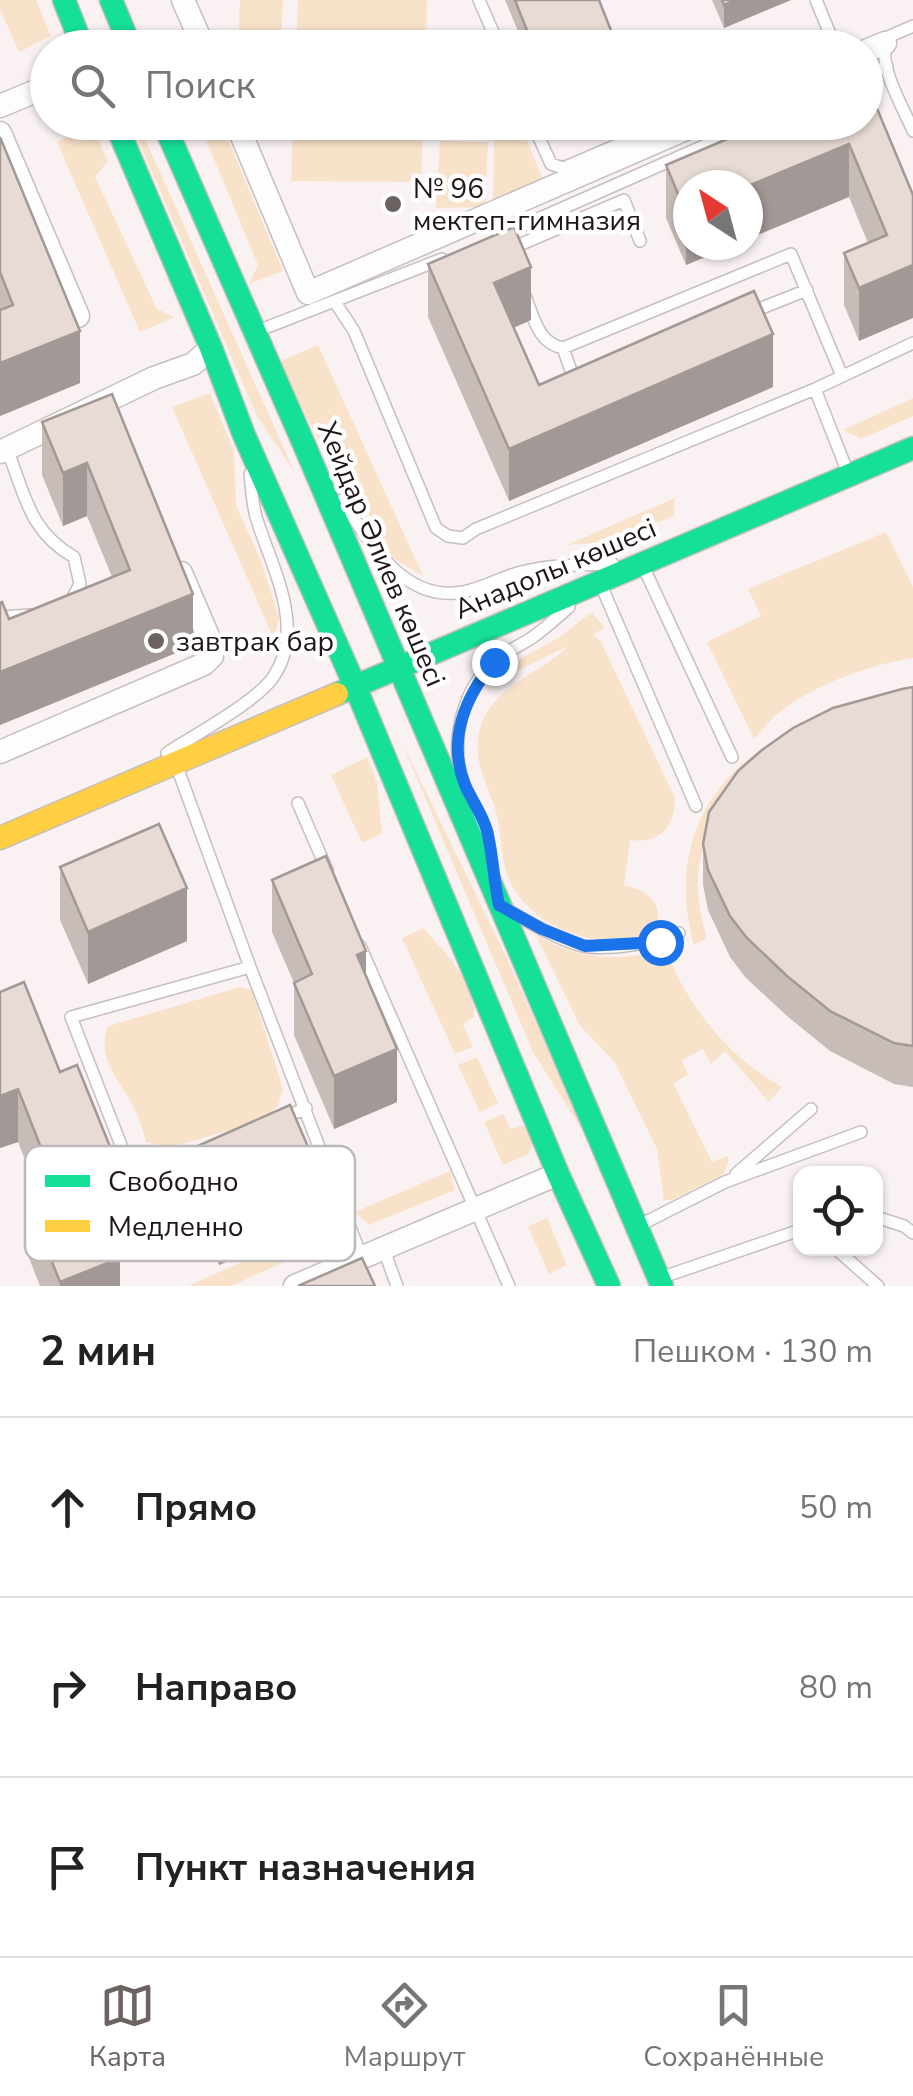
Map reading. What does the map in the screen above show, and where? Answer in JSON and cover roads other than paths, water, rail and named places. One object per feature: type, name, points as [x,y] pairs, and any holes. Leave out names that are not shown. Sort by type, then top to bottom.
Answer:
[{"type":"street","points":[[64,0],[76,30]]},
{"type":"street","points":[[111,0],[123,30]]},
{"type":"street","points":[[183,0],[196,30]]},
{"type":"street","points":[[0,106],[30,94]]},
{"type":"street","points":[[0,133],[78,316]]},
{"type":"street","points":[[123,140],[244,435],[355,686],[558,1174],[609,1286]]},
{"type":"street","name":"Хейдар Әлиев көшесі","points":[[172,140],[660,1282]]},
{"type":"street","points":[[244,140],[308,294],[661,140]]},
{"type":"street","points":[[4,450],[193,364],[211,348]]},
{"type":"street","points":[[109,399],[120,429]]},
{"type":"street","name":"Анадолы көшесі","points":[[0,838],[913,448]]},
{"type":"street","points":[[0,752],[204,664],[212,656],[211,643],[173,554]]},
{"type":"street","points":[[355,1259],[558,1174]]},
{"type":"street","points":[[294,1286],[351,1261]]},
{"type":"lane","points":[[479,0],[492,30]]},
{"type":"lane","points":[[816,0],[828,30]]},
{"type":"lane","points":[[883,46],[888,37],[913,26]]},
{"type":"lane","points":[[883,62],[913,131]]},
{"type":"lane","points":[[540,140],[551,164],[563,168],[628,140]]},
{"type":"lane","points":[[496,246],[720,140]]},
{"type":"lane","points":[[496,246],[624,200],[640,241]]},
{"type":"lane","points":[[496,246],[513,268]]},
{"type":"lane","points":[[521,286],[543,339],[563,348],[791,254],[842,376]]},
{"type":"lane","points":[[255,332],[452,255]]},
{"type":"lane","points":[[735,319],[806,290]]},
{"type":"lane","points":[[334,302],[354,331],[436,528],[448,536],[463,538],[476,529],[815,389],[913,343]]},
{"type":"lane","points":[[563,348],[575,383],[593,376]]},
{"type":"lane","points":[[815,389],[849,476]]},
{"type":"lane","points":[[112,790],[245,702],[274,677],[285,646],[285,597],[256,516],[244,435]]},
{"type":"lane","points":[[303,442],[374,548],[412,583],[461,592],[519,572],[551,566],[642,564],[732,757]]},
{"type":"lane","points":[[4,450],[38,527],[52,544],[74,556],[80,584],[74,599],[54,611]]},
{"type":"lane","points":[[679,932],[660,942],[585,946],[542,929],[499,905],[488,832],[461,774],[458,745],[462,716],[472,689],[494,662],[534,636],[600,582],[696,806]]},
{"type":"lane","points":[[0,617],[37,614]]},
{"type":"lane","points":[[176,762],[250,968],[323,1146]]},
{"type":"lane","points":[[298,803],[330,876]]},
{"type":"lane","points":[[354,931],[509,1286]]},
{"type":"lane","points":[[121,1146],[72,1018],[250,968]]},
{"type":"lane","points":[[272,1123],[306,1108]]},
{"type":"lane","points":[[725,1182],[776,1142],[810,1108]]},
{"type":"lane","points":[[637,1227],[725,1182],[861,1132]]},
{"type":"lane","points":[[215,1146],[220,1144]]},
{"type":"lane","points":[[355,1215],[372,1252],[398,1286]]},
{"type":"lane","points":[[883,1219],[913,1233]]},
{"type":"lane","points":[[660,1282],[793,1233]]},
{"type":"lane","points":[[844,1256],[878,1286]]},
{"type":"place","name":"№ 96 мектеп-гимназия","points":[[393,204]]},
{"type":"place","name":"завтрак бар","points":[[156,641]]}]
